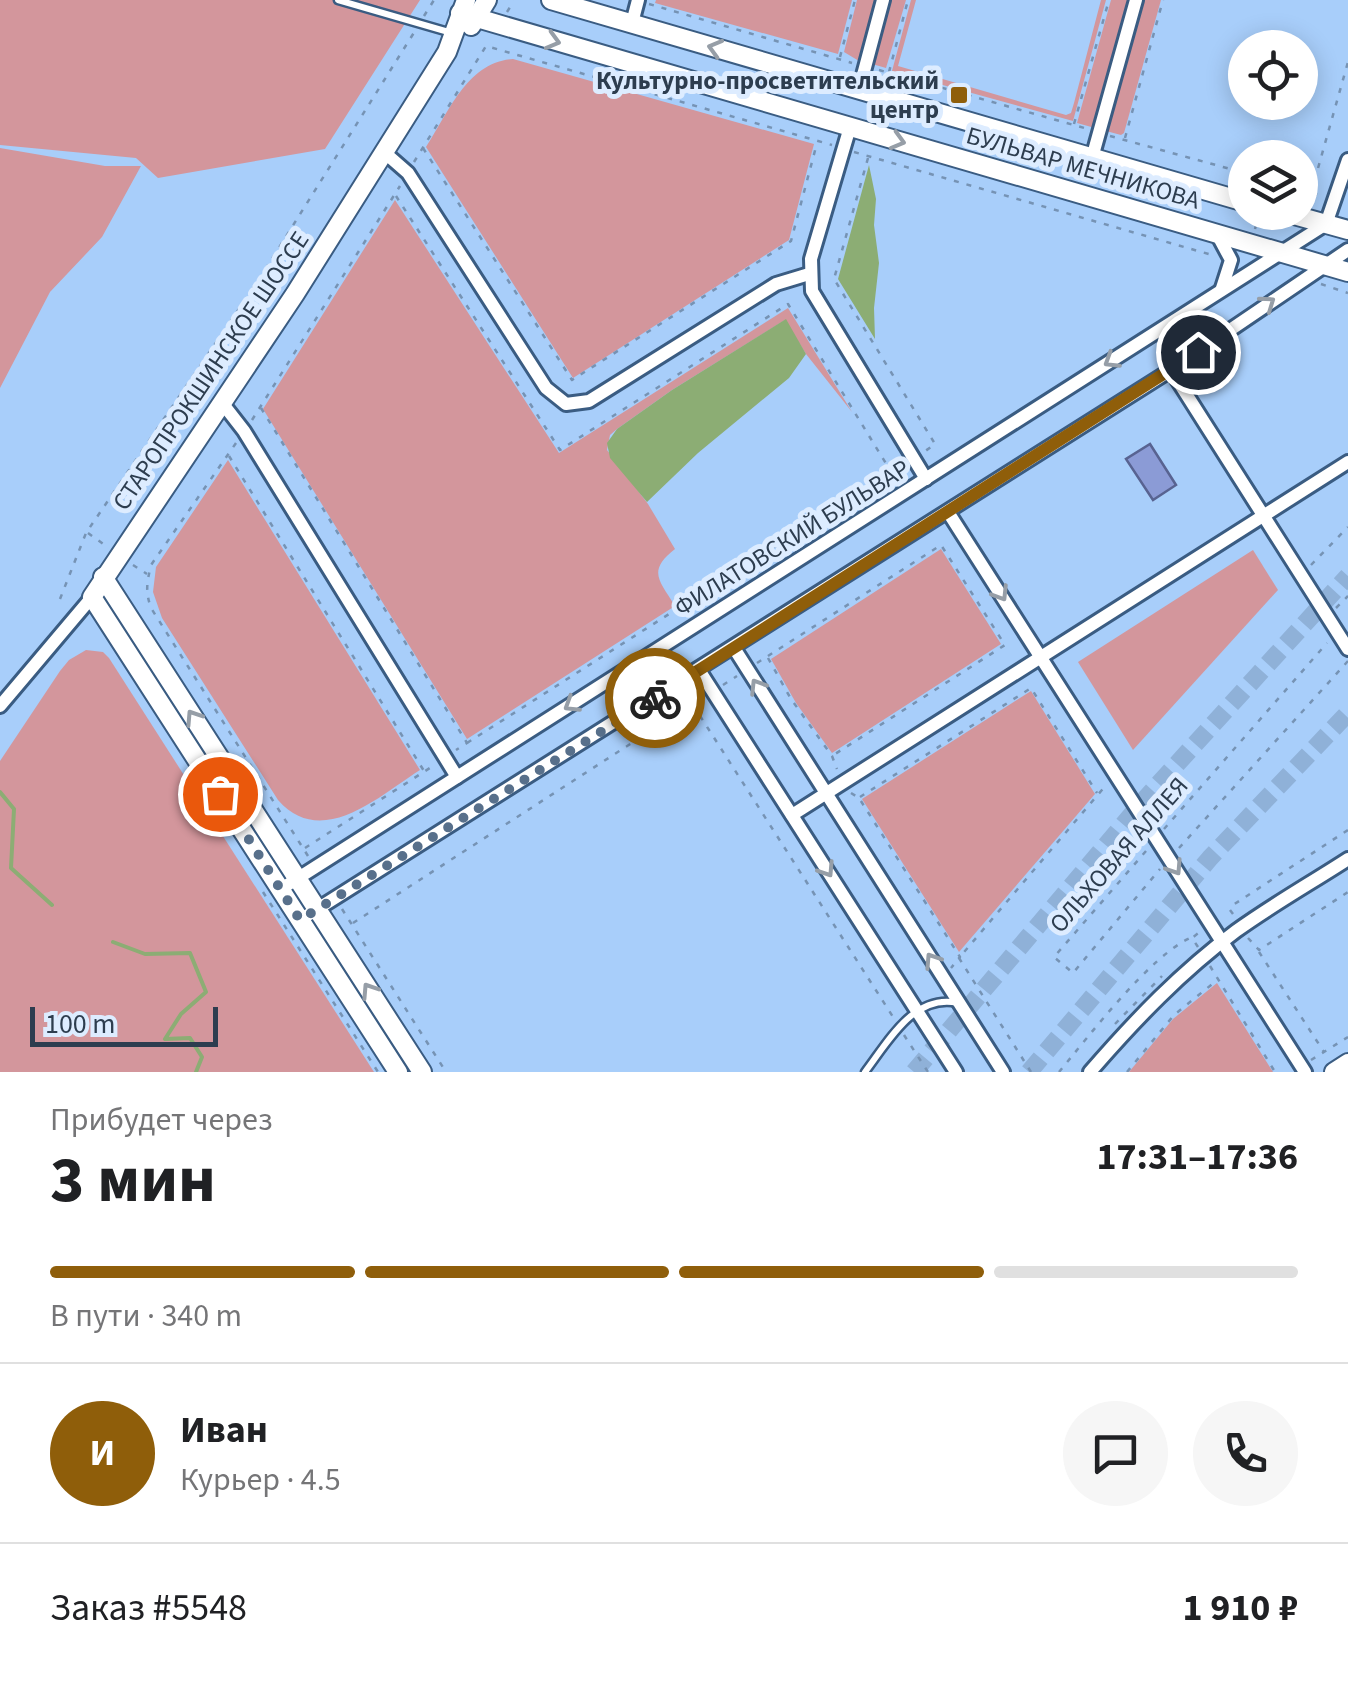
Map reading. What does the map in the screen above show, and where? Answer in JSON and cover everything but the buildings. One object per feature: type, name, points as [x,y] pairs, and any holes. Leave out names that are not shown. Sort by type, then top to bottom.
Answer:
[{"type":"street","name":"СТАРОПРОКШИНСКОЕ ШОССЕ","points":[[447,52],[467,10],[487,0]]},
{"type":"street","name":"БУЛЬВАР МЕЧНИКОВА","points":[[551,0],[1228,197]]},
{"type":"street","points":[[859,90],[882,0]]},
{"type":"street","points":[[1092,158],[1136,0]]},
{"type":"street","points":[[632,24],[645,2]]},
{"type":"street","name":"СТАРОПРОКШИНСКОЕ ШОССЕ","points":[[0,706],[92,596],[223,404],[447,52],[467,10]]},
{"type":"street","name":"БУЛЬВАР МЕЧНИКОВА","points":[[467,10],[1348,272]]},
{"type":"street","points":[[850,127],[810,274],[814,296],[926,479]]},
{"type":"street","points":[[384,152],[408,173],[546,388],[566,404],[589,401],[776,284],[810,274]]},
{"type":"street","points":[[1326,224],[1348,160]]},
{"type":"street","points":[[1318,222],[1348,230]]},
{"type":"street","name":"ФИЛАТОВСКИЙ БУЛЬВАР","points":[[289,884],[1326,224]]},
{"type":"street","points":[[1216,232],[1231,260],[1228,280],[1220,292]]},
{"type":"street","points":[[309,914],[1171,370],[1348,250]]},
{"type":"street","points":[[1171,370],[1348,649]]},
{"type":"street","points":[[223,404],[457,777]]},
{"type":"street","points":[[792,815],[1348,462]]},
{"type":"street","points":[[948,512],[1304,1069]]},
{"type":"street","points":[[103,576],[289,884]]},
{"type":"street","points":[[92,596],[422,1072]]},
{"type":"street","points":[[734,648],[1003,1072]]},
{"type":"street","points":[[700,670],[956,1072]]},
{"type":"street","points":[[1090,1072],[1158,998],[1222,942],[1348,859]]},
{"type":"street","points":[[309,914],[398,1072]]},
{"type":"street","points":[[1334,1072],[1348,1063]]},
{"type":"lane","points":[[338,0],[455,34]]},
{"type":"lane","points":[[865,1072],[917,1010],[939,1001],[960,1004]]},
{"type":"path","points":[[60,600],[86,532],[260,278],[434,0]]},
{"type":"path","points":[[840,59],[855,0]]},
{"type":"path","points":[[889,73],[908,0]]},
{"type":"path","points":[[1074,126],[1109,0]]},
{"type":"path","points":[[1124,140],[1164,0]]},
{"type":"path","points":[[505,16],[514,1]]},
{"type":"path","points":[[645,2],[1228,168]]},
{"type":"path","points":[[316,867],[151,608],[145,579],[260,408],[486,46],[1231,260]]},
{"type":"path","points":[[1318,167],[1348,62]]},
{"type":"path","points":[[422,147],[572,380],[792,241],[818,141]]},
{"type":"path","points":[[304,848],[935,444],[834,279],[869,156]]},
{"type":"path","points":[[1304,279],[1348,293]]},
{"type":"path","points":[[260,408],[468,743]]},
{"type":"path","points":[[228,454],[424,772]]},
{"type":"path","points":[[1309,567],[1348,527]]},
{"type":"path","points":[[352,924],[941,545],[1005,646],[832,756]]},
{"type":"path","points":[[724,579],[737,599]]},
{"type":"path","points":[[1335,609],[1348,596]]},
{"type":"path","points":[[645,630],[657,650]]},
{"type":"path","points":[[759,632],[773,653]]},
{"type":"path","name":"ОЛЬХОВАЯ АЛЛЕЯ","points":[[1337,632],[1054,958],[1074,973],[1169,858],[1348,660]]},
{"type":"path","points":[[768,656],[791,699],[832,756],[844,782],[858,798],[1031,1072]]},
{"type":"path","points":[[679,683],[928,1072]]},
{"type":"path","points":[[858,798],[1031,688],[1098,795]]},
{"type":"path","points":[[943,977],[1116,774]]},
{"type":"path","points":[[335,898],[446,1072]]},
{"type":"path","points":[[1059,1072],[1122,998],[1164,958],[1192,938]]},
{"type":"path","points":[[1258,950],[1324,1052]]},
{"type":"path","points":[[1127,1072],[1174,1015],[1217,979],[1275,1072]]},
{"type":"path","points":[[1304,1069],[1348,1037]]},
{"type":"shaded area","points":[[0,0],[420,0],[325,149],[158,178],[136,158],[0,145]]},
{"type":"shaded area","points":[[852,0],[838,54],[655,3]]},
{"type":"shaded area","points":[[857,0],[875,0],[859,61],[844,52]]},
{"type":"shaded area","points":[[888,0],[906,0],[886,68],[872,64]]},
{"type":"shaded area","points":[[911,0],[916,0],[898,66],[1066,115],[1071,113],[1101,0],[1106,0],[1073,121],[892,71]]},
{"type":"shaded area","points":[[1111,0],[1130,0],[1095,128],[1077,123]]},
{"type":"shaded area","points":[[1142,0],[1161,0],[1121,135],[1106,131]]},
{"type":"shaded area","points":[[513,59],[814,144],[789,240],[573,378],[426,147],[471,79],[497,62]]},
{"type":"shaded area","points":[[0,148],[105,166],[141,166],[102,237],[50,292],[0,388]]},
{"type":"shaded area","points":[[869,165],[876,199],[874,225],[879,263],[875,339],[838,279]]},
{"type":"shaded area","points":[[395,200],[559,453],[788,308],[852,412],[806,354],[785,320],[617,429],[610,435],[607,450],[648,504],[675,549],[658,570],[675,606],[467,739],[263,409]]},
{"type":"shaded area","points":[[786,319],[806,354],[789,378],[698,453],[647,502],[610,458],[607,443],[617,429]]},
{"type":"shaded area","points":[[228,460],[420,770],[350,814],[313,820],[295,814],[278,800],[162,618],[153,592],[156,567]]},
{"type":"shaded area","points":[[941,549],[1001,644],[832,753],[771,659]]},
{"type":"shaded area","points":[[1253,550],[1278,590],[1133,750],[1078,662]]},
{"type":"shaded area","points":[[86,650],[103,652],[109,658],[374,1072],[0,1072],[0,761],[60,671]]},
{"type":"shaded area","points":[[1031,691],[1095,794],[959,952],[862,799]]},
{"type":"shaded area","points":[[1217,983],[1273,1072],[1129,1072],[1173,1019]]},
{"type":"waterway","points":[[0,792],[14,809],[11,868],[52,905]]},
{"type":"waterway","points":[[113,942],[145,954],[190,953],[206,992],[181,1014],[165,1039],[190,1038],[202,1057],[196,1072]]},
{"type":"tunnel","points":[[914,1072],[1145,799],[1348,576]]},
{"type":"tunnel","points":[[1029,1072],[1210,858],[1348,713]]},
{"type":"way so far","points":[[220,794],[300,920],[655,698]]},
{"type":"place","name":"Культурно-просветительский центр","points":[[959,95]]},
{"type":"route","points":[[655,698],[1198,352]]}]
